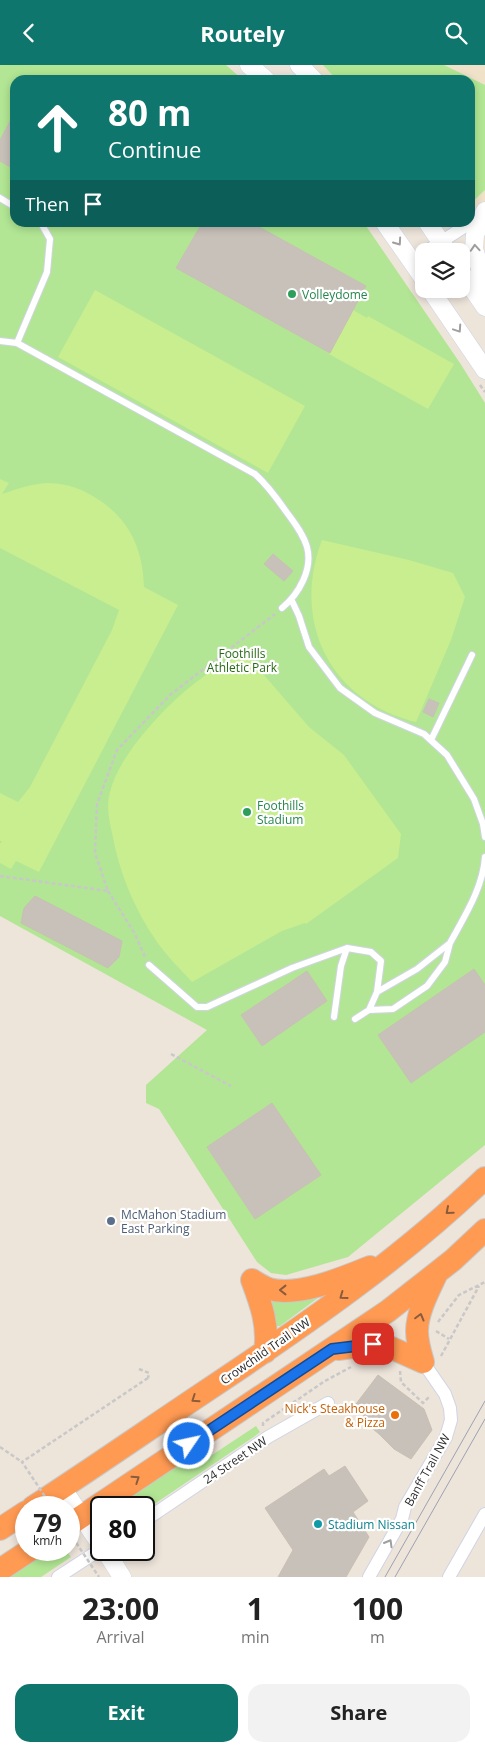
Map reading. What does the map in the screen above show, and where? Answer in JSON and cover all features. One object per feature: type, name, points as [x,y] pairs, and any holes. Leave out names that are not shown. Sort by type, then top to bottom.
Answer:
[{"type":"highway","name":"Crowchild Trail NW","points":[[60,1496],[396,1257],[485,1178]]},
{"type":"highway","points":[[80,1519],[388,1311],[437,1274],[485,1230]]},
{"type":"highway","points":[[264,1352],[267,1338],[264,1313],[252,1280],[268,1289],[284,1291],[310,1287],[349,1275],[396,1257]]},
{"type":"highway","points":[[432,1361],[418,1345],[417,1331],[428,1291],[437,1274]]},
{"type":"highway","points":[[332,1349],[373,1344],[387,1346],[432,1361]]},
{"type":"highway","points":[[0,1529],[15,1519]]},
{"type":"highway","points":[[0,1570],[15,1560]]},
{"type":"street","points":[[249,65],[260,75]]},
{"type":"street","points":[[299,65],[309,75]]},
{"type":"street","points":[[485,211],[475,235],[474,249],[485,285]]},
{"type":"street","points":[[391,227],[416,243]]},
{"type":"street","points":[[428,227],[429,243]]},
{"type":"street","points":[[442,243],[463,227]]},
{"type":"street","points":[[470,285],[485,307]]},
{"type":"street","points":[[436,298],[485,370]]},
{"type":"street","name":"Banff Trail NW","points":[[369,1577],[402,1519],[405,1507],[446,1437],[451,1421],[450,1408],[432,1361]]},
{"type":"street","name":"24 Street NW","points":[[155,1514],[268,1437],[328,1403]]},
{"type":"street","points":[[449,1577],[485,1514]]},
{"type":"street","points":[[60,1576],[90,1558]]},
{"type":"street","points":[[111,1561],[122,1577]]},
{"type":"lane","points":[[16,343],[47,272],[50,239],[43,227]]},
{"type":"lane","points":[[0,341],[16,343],[255,474],[266,483],[299,530],[309,557],[302,584],[292,601],[282,608]]},
{"type":"lane","points":[[292,601],[309,647],[340,688],[375,713],[424,734],[447,755],[474,799],[483,824],[485,837]]},
{"type":"lane","points":[[431,740],[472,655]]},
{"type":"lane","points":[[355,1019],[369,1011],[393,1009],[427,986],[444,962],[450,943],[476,894],[485,865],[485,857]]},
{"type":"lane","points":[[377,992],[417,969],[450,943]]},
{"type":"lane","points":[[149,965],[197,1007],[207,1007],[292,968],[347,948],[371,952],[381,961],[377,992],[369,1011]]},
{"type":"lane","points":[[334,1017],[341,966],[347,948]]},
{"type":"path","points":[[149,965],[135,934],[108,891],[96,853],[97,804],[117,750],[170,695],[282,608]]},
{"type":"path","points":[[0,876],[108,891]]},
{"type":"path","points":[[170,1054],[231,1086]]},
{"type":"path","points":[[437,1323],[459,1295],[485,1282]]},
{"type":"path","points":[[432,1361],[449,1339],[479,1284]]},
{"type":"path","points":[[432,1330],[449,1339]]},
{"type":"path","points":[[263,1429],[263,1423],[325,1381],[354,1366]]},
{"type":"path","points":[[400,1368],[401,1382],[423,1403],[433,1393]]},
{"type":"path","points":[[22,1462],[148,1378],[149,1373],[139,1369]]},
{"type":"path","points":[[0,1447],[22,1462],[55,1496]]},
{"type":"path","points":[[80,1538],[99,1577]]},
{"type":"shaded area","points":[[306,65],[485,65],[485,244],[471,227],[475,227],[475,75],[315,75]]},
{"type":"green space","name":"Foothills Athletic Park","points":[[0,65],[226,65],[237,75],[10,75],[10,227],[367,227],[460,363],[485,403],[485,1145],[348,1257],[286,1275],[271,1273],[257,1262],[159,1109],[146,1103],[146,1085],[207,1030],[0,916]]},
{"type":"green space","points":[[323,65],[444,65],[464,75],[332,75]]},
{"type":"green space","points":[[475,80],[485,85],[485,190],[475,199]]},
{"type":"green space","points":[[95,290],[305,406],[268,473],[58,357]]},
{"type":"green space","points":[[353,310],[367,318],[368,316],[454,364],[428,409],[329,354]]},
{"type":"green space","points":[[0,479],[9,483],[2,494],[30,486],[53,483],[81,490],[104,503],[131,533],[140,558],[144,587],[178,605],[39,872],[16,861],[11,869],[0,863],[0,844],[2,841],[0,841],[0,793],[18,802],[30,787],[112,630],[119,610],[0,548]]},
{"type":"green space","points":[[322,540],[409,560],[453,573],[465,597],[451,640],[416,722],[386,712],[361,696],[340,677],[325,654],[315,628],[312,600],[314,571]]},
{"type":"green space","name":"Foothills Stadium","points":[[245,653],[309,727],[344,755],[401,834],[398,858],[306,924],[282,931],[192,982],[157,942],[141,917],[128,890],[115,848],[109,818],[109,797],[115,777],[123,762],[146,730],[173,702],[204,676]]},
{"type":"green space","points":[[330,1289],[280,1326],[277,1326],[267,1297]]},
{"type":"green space","points":[[256,1426],[260,1432],[155,1504],[155,1496],[132,1496],[180,1465],[213,1452],[209,1457]]},
{"type":"green space","points":[[34,1561],[65,1561],[41,1577],[10,1577]]},
{"type":"building","points":[[10,121],[10,167],[0,161],[0,140]]},
{"type":"building","name":"Volleydome","points":[[200,227],[259,227],[366,286],[330,353],[176,268]]},
{"type":"building","points":[[273,554],[293,571],[284,581],[264,564]]},
{"type":"building","points":[[429,699],[439,703],[433,717],[423,712]]},
{"type":"building","points":[[35,896],[122,941],[119,957],[108,968],[21,923],[24,908]]},
{"type":"building","points":[[474,969],[485,985],[485,1032],[411,1083],[378,1035]]},
{"type":"building","points":[[307,971],[327,1001],[262,1046],[241,1015]]},
{"type":"building","points":[[272,1103],[321,1175],[255,1219],[207,1147]]},
{"type":"building","name":"Nick's Steakhouse & Pizza","points":[[378,1375],[424,1409],[432,1430],[411,1459],[394,1449],[361,1419],[366,1412],[356,1404]]},
{"type":"building","name":"Stadium Nissan","points":[[345,1466],[368,1501],[353,1512],[369,1537],[346,1577],[278,1577],[293,1550],[265,1508],[324,1469],[329,1476]]},
{"type":"tram line","points":[[385,1577],[485,1401]]},
{"type":"tram line","points":[[395,1577],[485,1419]]},
{"type":"place","name":"Volleydome","points":[[292,294]]},
{"type":"place","name":"Foothills Stadium","points":[[247,812]]},
{"type":"place","name":"McMahon Stadium East Parking","points":[[111,1221]]},
{"type":"place","name":"Nick's Steakhouse & Pizza","points":[[395,1415]]},
{"type":"place","name":"Stadium Nissan","points":[[318,1524]]},
{"type":"route","points":[[189,1444],[332,1349],[373,1344]]}]
